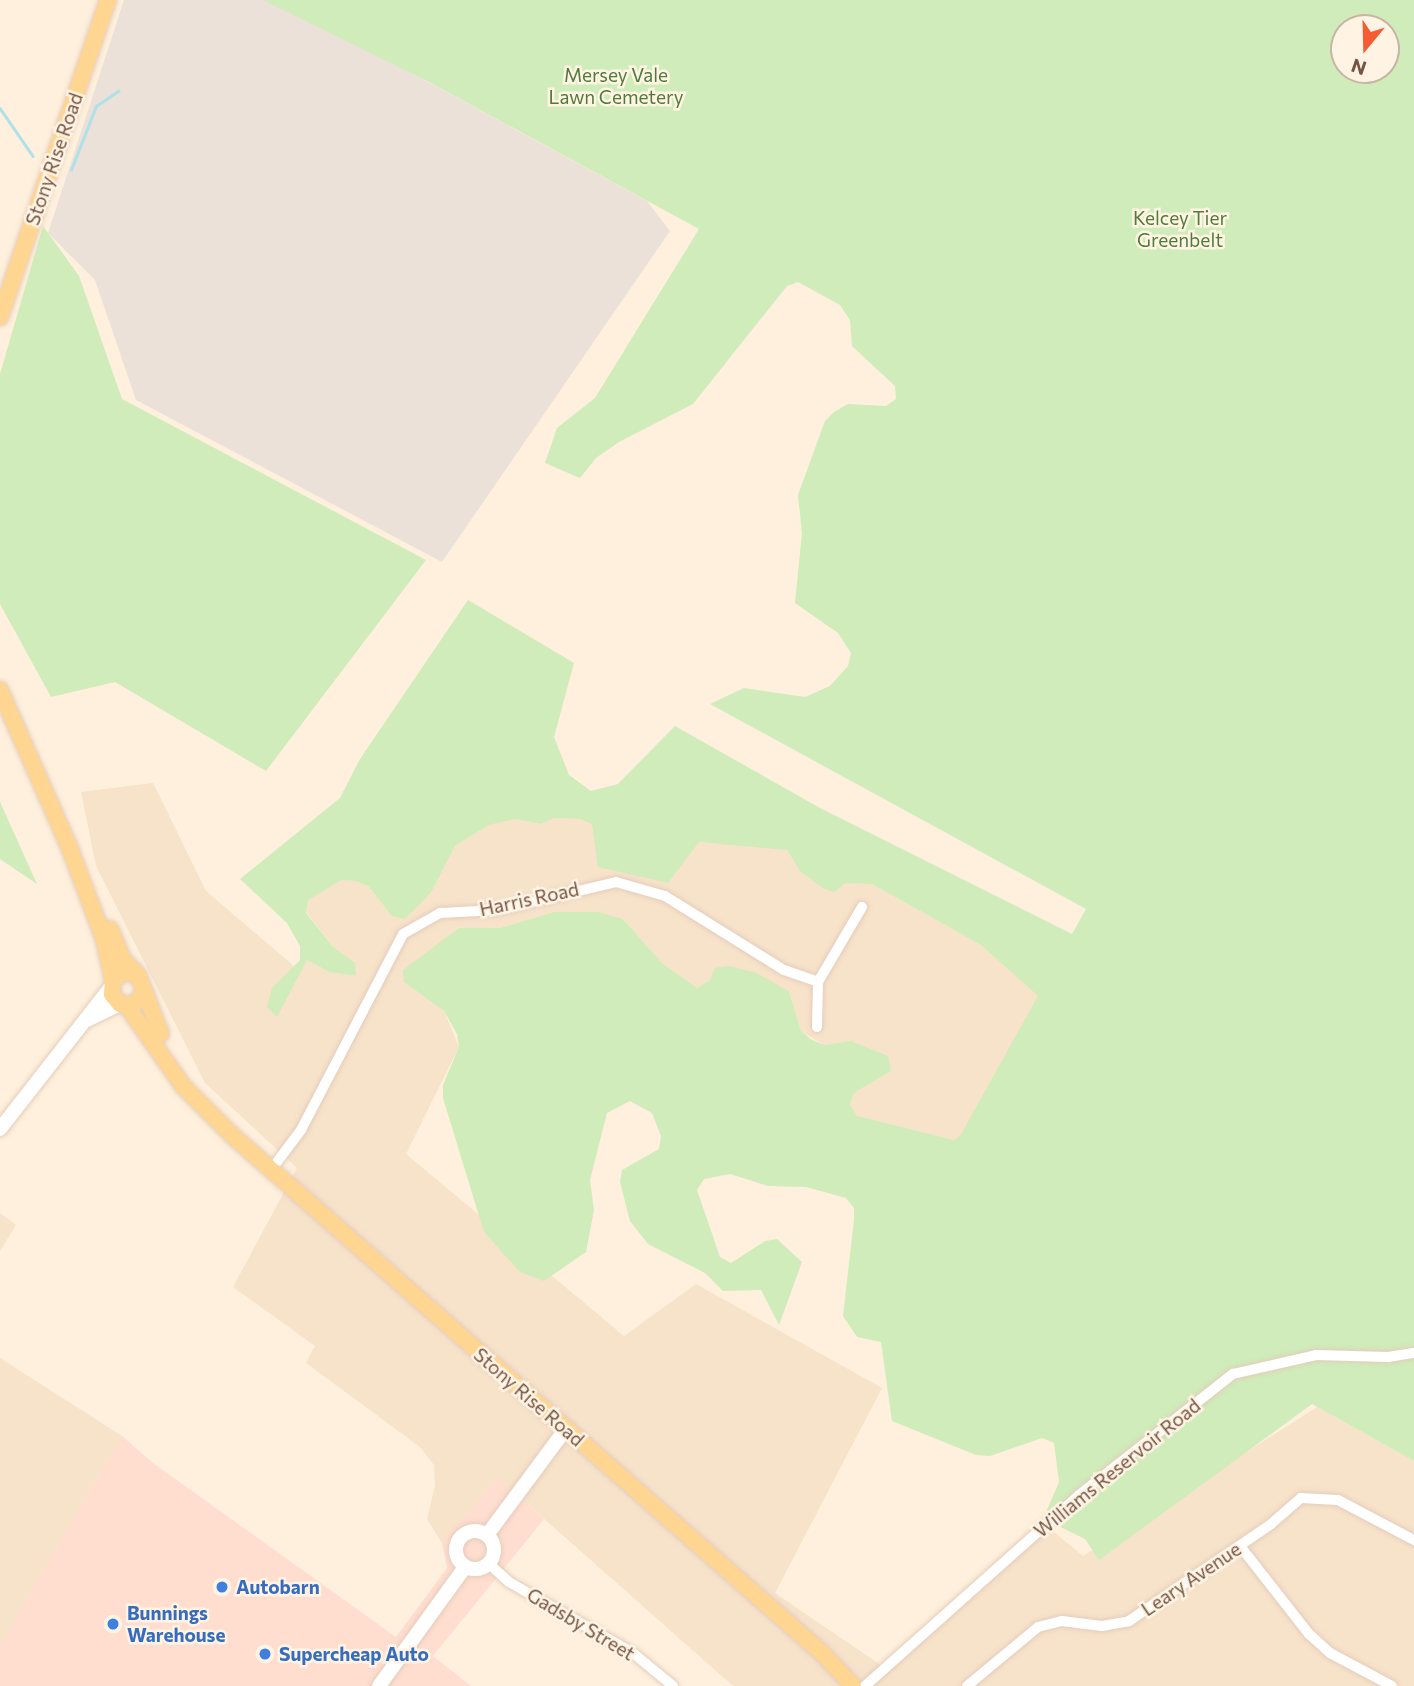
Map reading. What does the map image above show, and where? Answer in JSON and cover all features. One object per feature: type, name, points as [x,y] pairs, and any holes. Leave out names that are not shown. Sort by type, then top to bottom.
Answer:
[{"type":"main road","name":"Stony Rise Road","points":[[0,317],[108,0]]},
{"type":"main road","points":[[0,690],[69,849],[104,939],[112,984]]},
{"type":"main road","points":[[69,849],[123,960],[138,975]]},
{"type":"main road","points":[[112,984],[124,972],[138,975]]},
{"type":"main road","name":"Stony Rise Road","points":[[138,975],[143,995],[205,1108]]},
{"type":"main road","name":"Stony Rise Road","points":[[112,984],[124,1005],[183,1086],[205,1108],[271,1170],[565,1430],[822,1653],[853,1686]]},
{"type":"main road","points":[[124,1005],[143,995]]},
{"type":"street","name":"Harris Road","points":[[271,1170],[301,1130],[403,934],[440,913],[498,910],[616,882],[665,896],[784,970],[818,982]]},
{"type":"street","points":[[817,1027],[818,982],[862,907]]},
{"type":"street","points":[[0,1129],[112,984]]},
{"type":"street","points":[[86,1021],[124,1005]]},
{"type":"street","name":"Williams Reservoir Road","points":[[865,1686],[1079,1495],[1233,1374],[1316,1355],[1388,1357],[1414,1353]]},
{"type":"street","points":[[487,1535],[565,1430]]},
{"type":"street","name":"Leary Avenue","points":[[967,1686],[1038,1627],[1062,1621],[1102,1626],[1129,1621],[1240,1546],[1301,1498],[1338,1500],[1414,1540]]},
{"type":"street","points":[[475,1531],[487,1535],[494,1546],[489,1564],[478,1570],[465,1567],[457,1558],[459,1539],[475,1531]]},
{"type":"street","points":[[1240,1546],[1309,1634],[1330,1653],[1392,1686]]},
{"type":"street","name":"Gadsby Street","points":[[489,1564],[509,1582],[633,1653],[673,1686]]},
{"type":"street","points":[[379,1686],[465,1567]]},
{"type":"shaded area","points":[[124,0],[277,0],[647,201],[670,231],[442,562],[136,400],[95,280],[48,233]]},
{"type":"shaded area","points":[[153,783],[206,891],[295,967],[277,1016],[307,960],[329,972],[356,976],[354,963],[333,947],[306,912],[308,900],[342,880],[355,881],[368,886],[392,916],[432,891],[455,846],[489,825],[515,819],[541,824],[554,818],[580,819],[698,842],[773,846],[787,850],[800,871],[872,884],[981,945],[1039,996],[966,1133],[954,1140],[856,1117],[850,1105],[854,1093],[891,1071],[851,1041],[824,1045],[801,1031],[789,991],[710,980],[697,988],[662,963],[623,919],[554,912],[500,928],[459,928],[404,982],[444,1011],[459,1047],[406,1154],[624,1336],[696,1284],[882,1388],[775,1593],[888,1670],[1049,1528],[1083,1556],[1317,1407],[1414,1461],[1414,1686],[733,1686],[497,1477],[442,1543],[427,1519],[435,1486],[434,1465],[420,1447],[306,1363],[315,1346],[233,1287],[297,1168],[205,1083],[96,866],[81,792]]},
{"type":"shaded area","points":[[0,1213],[16,1225],[0,1251]]},
{"type":"shaded area","points":[[0,1358],[122,1436],[0,1645]]},
{"type":"shaded area","points":[[122,1436],[153,1463],[396,1637],[447,1568],[442,1543],[497,1477],[544,1519],[433,1656],[471,1686],[0,1686],[0,1645]]},
{"type":"green space","points":[[263,0],[1414,0],[1414,1461],[1312,1404],[1099,1560],[1085,1539],[1050,1522],[1047,1510],[1059,1482],[1054,1443],[1042,1438],[990,1456],[976,1455],[892,1421],[881,1342],[857,1337],[843,1316],[854,1220],[854,1208],[846,1198],[806,1187],[768,1186],[730,1174],[704,1179],[697,1190],[720,1257],[731,1263],[765,1241],[777,1239],[802,1262],[779,1325],[761,1290],[723,1291],[705,1273],[648,1244],[630,1221],[620,1182],[622,1170],[659,1149],[661,1136],[652,1113],[630,1101],[607,1113],[590,1180],[594,1210],[586,1252],[544,1281],[520,1272],[484,1232],[443,1098],[443,1085],[459,1047],[457,1034],[444,1011],[404,982],[403,970],[459,928],[500,928],[554,912],[598,912],[623,919],[662,963],[697,988],[710,980],[715,968],[728,966],[754,972],[789,991],[801,1031],[812,1040],[824,1045],[851,1041],[888,1056],[891,1071],[854,1093],[850,1105],[857,1116],[954,1140],[960,1136],[1038,996],[981,945],[872,884],[845,883],[834,892],[823,888],[800,871],[787,850],[699,842],[668,883],[598,867],[592,824],[580,819],[554,818],[541,824],[515,819],[489,825],[455,846],[432,891],[405,919],[392,916],[368,886],[355,881],[342,880],[308,900],[306,913],[333,947],[355,963],[356,976],[329,972],[307,960],[277,1017],[267,1007],[272,988],[300,960],[300,946],[287,923],[240,879],[340,798],[360,759],[468,600],[574,663],[554,737],[569,775],[591,791],[618,784],[675,726],[820,808],[1072,934],[1086,909],[710,704],[744,688],[805,697],[830,686],[848,666],[851,653],[838,633],[795,603],[802,533],[798,495],[825,421],[834,412],[848,404],[886,406],[896,399],[895,386],[852,346],[850,320],[840,305],[798,282],[787,286],[693,404],[619,442],[596,458],[580,478],[545,463],[557,428],[595,398],[699,229],[427,81]]},
{"type":"green space","points":[[43,226],[79,276],[122,399],[426,560],[266,771],[115,682],[51,697],[0,604],[0,374]]},
{"type":"green space","points":[[0,802],[37,884],[0,859]]},
{"type":"waterway","points":[[71,170],[96,106],[118,91]]},
{"type":"waterway","points":[[0,108],[33,156]]},
{"type":"place","name":"Autobarn","points":[[222,1587]]},
{"type":"place","name":"Bunnings Warehouse","points":[[113,1624]]},
{"type":"place","name":"Supercheap Auto","points":[[265,1654]]},
{"type":"park label","name":"Mersey Vale Lawn Cemetery","points":[[616,86]]},
{"type":"park label","name":"Kelcey Tier Greenbelt","points":[[1180,229]]}]
